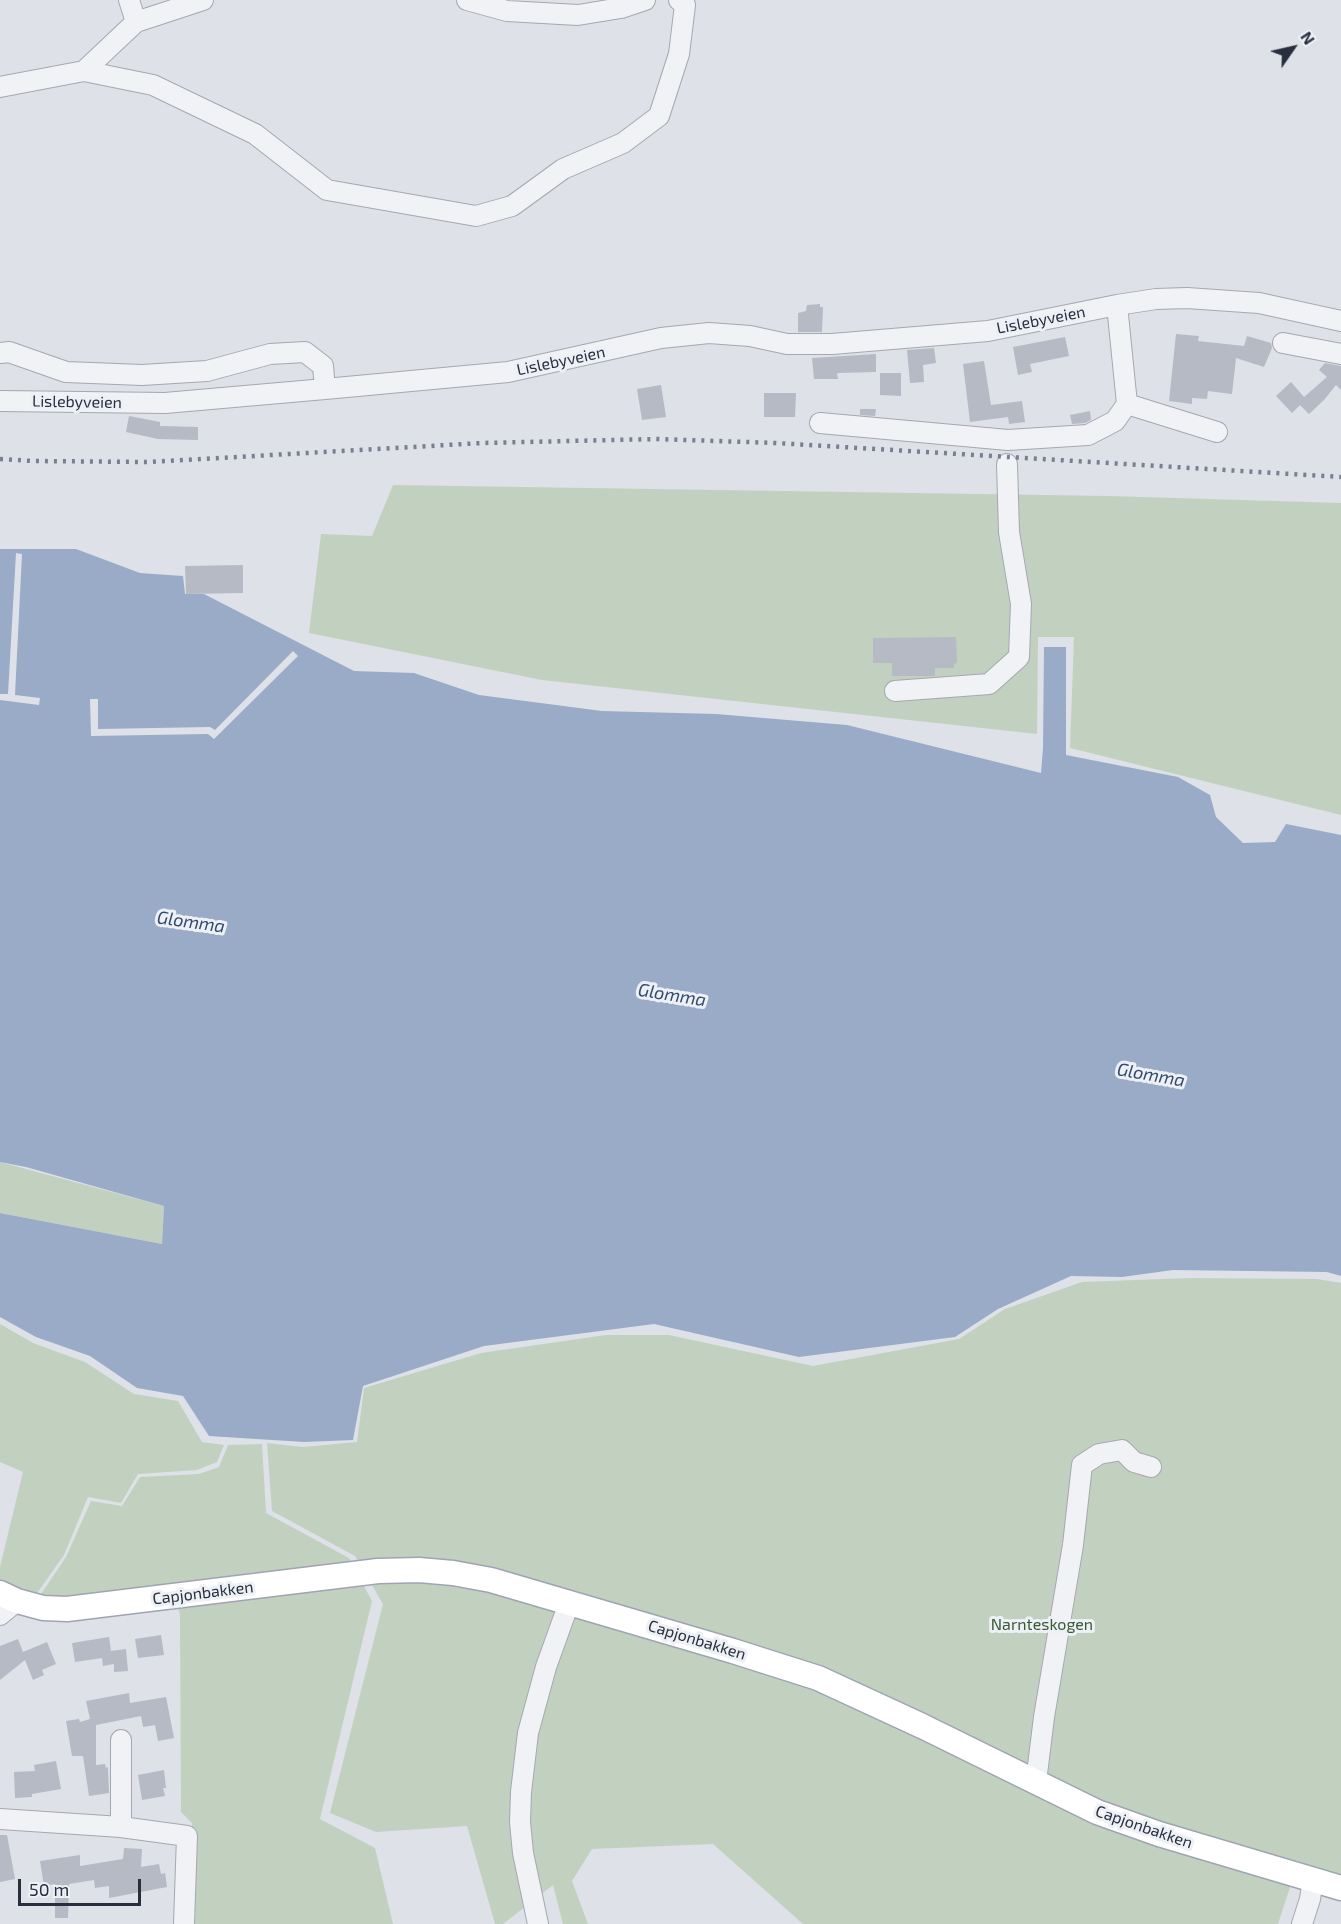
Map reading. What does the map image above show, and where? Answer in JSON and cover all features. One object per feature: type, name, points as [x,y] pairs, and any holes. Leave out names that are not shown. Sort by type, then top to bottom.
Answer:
[{"type":"main road","name":"Capjonbakken","points":[[6,1603],[43,1608],[94,1607],[378,1571],[418,1570],[491,1580],[818,1678],[1097,1812],[1159,1834],[1341,1887]]},
{"type":"street","points":[[129,0],[146,13]]},
{"type":"street","points":[[84,71],[146,13],[203,0]]},
{"type":"street","points":[[467,0],[507,11],[578,15],[621,8],[645,0]]},
{"type":"street","points":[[0,87],[84,71],[153,85],[255,134],[327,190],[476,216],[512,206],[563,169],[623,143],[659,116],[679,54],[683,2]]},
{"type":"street","name":"Lislebyveien","points":[[0,401],[165,403],[325,389],[508,372],[661,338],[709,333],[750,336],[787,344],[832,344],[988,330],[1156,299],[1187,298],[1259,303],[1341,321]]},
{"type":"street","points":[[820,423],[1008,451],[1088,435],[1115,421],[1127,404],[1117,305]]},
{"type":"street","points":[[1283,343],[1341,354]]},
{"type":"street","points":[[0,353],[9,352],[66,372],[142,375],[207,371],[270,354],[305,352],[323,366],[325,389]]},
{"type":"street","points":[[1127,404],[1217,432]]},
{"type":"street","points":[[895,691],[989,684],[1019,657],[1021,604],[1009,532],[1008,451]]},
{"type":"street","points":[[1036,1782],[1044,1717],[1073,1545],[1082,1465],[1099,1454],[1122,1450],[1134,1462],[1151,1467]]},
{"type":"street","points":[[538,1924],[519,1822],[521,1792],[528,1733],[546,1667],[556,1646],[569,1603]]},
{"type":"street","points":[[121,1740],[121,1827]]},
{"type":"street","points":[[0,1819],[121,1827],[187,1836],[184,1924]]},
{"type":"street","points":[[1302,1924],[1310,1899],[1312,1880]]},
{"type":"green space","points":[[393,485],[1109,496],[1341,503],[1341,815],[1070,748],[1074,637],[1038,637],[1037,734],[542,680],[309,633],[321,534],[372,536]]},
{"type":"green space","points":[[0,1162],[164,1206],[162,1244],[0,1213]]},
{"type":"green space","name":"Narnteskogen","points":[[1190,1278],[1317,1279],[1341,1283],[1341,1882],[1295,1872],[1278,1924],[803,1924],[713,1844],[592,1849],[572,1881],[588,1924],[563,1924],[553,1885],[503,1924],[495,1924],[467,1826],[376,1832],[330,1813],[383,1604],[355,1556],[272,1511],[267,1443],[303,1447],[357,1442],[364,1388],[481,1353],[606,1335],[669,1335],[813,1366],[959,1339],[1005,1309],[1082,1282]]},
{"type":"green space","points":[[0,1324],[33,1343],[85,1362],[134,1394],[178,1401],[202,1442],[224,1445],[217,1462],[197,1470],[138,1474],[121,1503],[88,1497],[64,1555],[35,1596],[0,1583],[0,1567],[23,1472],[0,1462]]},
{"type":"green space","points":[[262,1444],[266,1513],[349,1558],[372,1601],[320,1819],[375,1848],[393,1924],[190,1924],[192,1823],[181,1812],[180,1615],[173,1586],[133,1593],[39,1597],[66,1557],[91,1501],[122,1506],[140,1477],[199,1474],[219,1467],[228,1445]]},
{"type":"water","name":"Glomma","points":[[0,549],[76,549],[140,573],[183,576],[185,594],[204,594],[354,671],[414,673],[479,695],[602,711],[716,714],[847,725],[1041,773],[1044,647],[1066,647],[1066,755],[1178,777],[1210,795],[1216,817],[1243,843],[1275,842],[1286,824],[1341,835],[1341,1276],[1327,1272],[1173,1270],[1122,1277],[1071,1276],[998,1309],[955,1337],[799,1357],[654,1324],[484,1346],[363,1386],[353,1440],[304,1442],[209,1436],[183,1396],[137,1388],[90,1356],[36,1337],[0,1317],[0,1213],[162,1244],[164,1206],[26,1167],[0,1162]]},
{"type":"pier","points":[[16,553],[22,554],[15,695],[40,698],[39,705],[0,700],[0,694],[8,694]]},
{"type":"pier","points":[[293,651],[298,656],[214,739],[208,734],[91,736],[90,699],[98,699],[98,729],[210,727],[215,730]]},
{"type":"building","points":[[820,304],[820,307],[823,307],[822,332],[798,332],[798,313],[806,311],[807,305]]},
{"type":"building","points":[[1176,334],[1199,336],[1198,341],[1244,346],[1247,336],[1271,343],[1272,348],[1264,367],[1236,358],[1232,394],[1208,391],[1207,399],[1192,398],[1192,404],[1169,401]]},
{"type":"building","points":[[1065,337],[1069,356],[1030,364],[1032,372],[1018,375],[1013,347]]},
{"type":"building","points":[[934,348],[936,363],[923,365],[924,382],[910,383],[907,350]]},
{"type":"building","points":[[876,354],[876,372],[837,373],[838,379],[814,379],[812,358]]},
{"type":"building","points":[[984,361],[991,405],[1022,401],[1025,422],[1009,424],[1008,417],[970,422],[963,364]]},
{"type":"building","points":[[1325,363],[1341,366],[1341,390],[1336,385],[1309,414],[1300,405],[1292,413],[1276,396],[1291,382],[1304,397],[1327,377],[1319,370]]},
{"type":"building","points":[[880,373],[901,373],[901,396],[880,395]]},
{"type":"building","points":[[661,385],[666,417],[642,420],[637,389]]},
{"type":"building","points":[[764,393],[796,393],[795,417],[764,417]]},
{"type":"building","points":[[860,409],[876,409],[875,416],[860,415]]},
{"type":"building","points":[[1090,411],[1091,420],[1072,424],[1070,415]]},
{"type":"building","points":[[129,416],[160,422],[160,426],[198,427],[198,440],[158,439],[126,432]]},
{"type":"building","points":[[243,565],[243,593],[186,594],[185,566]]},
{"type":"building","points":[[956,637],[957,663],[954,664],[954,668],[935,668],[935,676],[892,676],[892,663],[873,663],[873,638]]},
{"type":"building","points":[[161,1635],[164,1655],[138,1658],[135,1639]]},
{"type":"building","points":[[109,1637],[111,1651],[126,1649],[128,1671],[114,1672],[114,1664],[103,1666],[102,1658],[75,1662],[72,1643]]},
{"type":"building","points":[[18,1639],[23,1652],[47,1642],[56,1664],[42,1670],[44,1675],[33,1680],[25,1660],[0,1680],[0,1646]]},
{"type":"building","points":[[129,1693],[130,1703],[166,1697],[174,1738],[158,1741],[155,1725],[143,1727],[141,1716],[96,1725],[96,1765],[105,1764],[106,1768],[108,1767],[109,1793],[89,1796],[83,1756],[72,1756],[66,1721],[79,1719],[80,1722],[90,1719],[86,1701]]},
{"type":"building","points":[[56,1761],[61,1789],[32,1794],[32,1797],[15,1798],[14,1772],[35,1771],[34,1765]]},
{"type":"building","points":[[164,1770],[165,1796],[142,1800],[138,1775]]},
{"type":"building","points":[[0,1835],[7,1835],[15,1879],[0,1882]]},
{"type":"building","points":[[124,1848],[142,1849],[141,1867],[159,1864],[161,1874],[165,1873],[167,1887],[109,1898],[109,1886],[95,1888],[94,1880],[69,1884],[68,1918],[55,1918],[55,1884],[44,1886],[40,1861],[80,1855],[80,1866],[123,1859]]},
{"type":"railway","points":[[0,459],[149,462],[482,443],[656,439],[776,443],[1341,477]]}]
